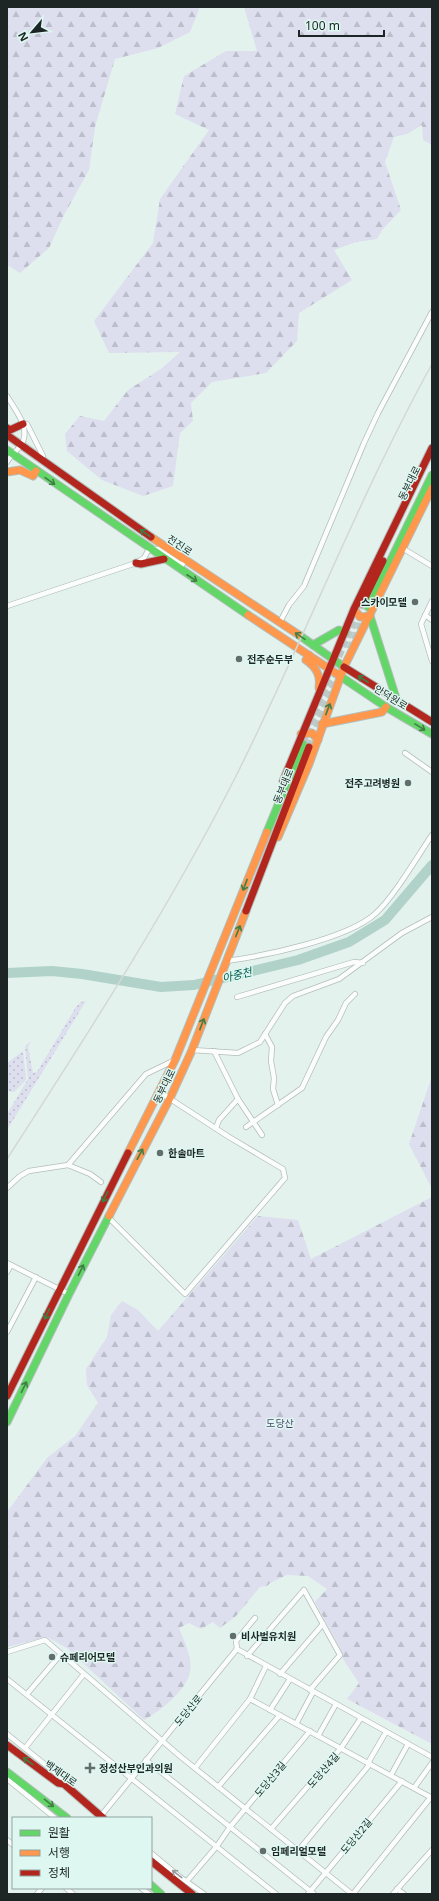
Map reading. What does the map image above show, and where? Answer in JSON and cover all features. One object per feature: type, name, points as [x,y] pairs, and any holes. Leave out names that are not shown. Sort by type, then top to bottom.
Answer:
[{"type":"main road","points":[[7,428],[10,430],[23,424]]},
{"type":"main road","name":"전진로","points":[[7,435],[185,560],[280,622],[344,667]]},
{"type":"main road","points":[[259,849],[259,844],[301,734],[322,690],[332,659],[432,448]]},
{"type":"main road","name":"전진로","points":[[10,452],[149,549],[340,676]]},
{"type":"main road","name":"동부대로","points":[[432,458],[365,605],[432,475]]},
{"type":"main road","points":[[7,472],[12,469],[25,470],[33,476],[36,471]]},
{"type":"main road","points":[[270,848],[274,846],[318,740],[322,724],[344,667],[432,488]]},
{"type":"main road","points":[[136,563],[141,564],[164,559]]},
{"type":"main road","points":[[354,610],[360,616],[370,616]]},
{"type":"main road","points":[[370,616],[397,701]]},
{"type":"main road","points":[[314,645],[317,641],[335,635],[340,630],[345,633]]},
{"type":"main road","points":[[309,654],[306,660],[316,666],[320,675],[319,688],[322,690]]},
{"type":"main road","name":"안덕원로","points":[[344,667],[432,722]]},
{"type":"main road","name":"안덕원로","points":[[340,676],[386,707],[432,734]]},
{"type":"main road","points":[[322,724],[382,712],[386,707]]},
{"type":"main road","points":[[301,734],[312,733],[318,740]]},
{"type":"main road","name":"동부대로","points":[[7,1396],[158,1091],[175,1060],[259,849],[262,846],[306,745],[270,848],[192,1050],[170,1098],[108,1216],[7,1422]]},
{"type":"main road","name":"백제대로","points":[[7,1745],[58,1783],[64,1784],[101,1817]]},
{"type":"main road","points":[[7,1772],[66,1817]]},
{"type":"main road","points":[[152,1862],[192,1894]]},
{"type":"main road","points":[[152,1886],[162,1894]]},
{"type":"street","points":[[280,622],[289,605],[304,586],[366,437],[432,312]]},
{"type":"street","points":[[7,396],[23,424],[25,436],[21,445],[10,452],[7,462]]},
{"type":"street","points":[[23,424],[27,424],[36,440],[42,456],[41,459]]},
{"type":"street","points":[[402,548],[432,566]]},
{"type":"street","points":[[7,606],[136,563],[144,558],[149,549],[158,549],[182,565],[185,560]]},
{"type":"street","points":[[432,601],[421,624],[432,661]]},
{"type":"street","points":[[425,615],[432,620]]},
{"type":"street","points":[[405,753],[432,772]]},
{"type":"street","points":[[224,964],[329,936],[361,924],[376,913],[390,896],[432,835]]},
{"type":"street","points":[[192,1050],[238,1053],[260,1042],[285,1003],[293,996],[339,979],[363,963],[402,933],[432,917]]},
{"type":"street","points":[[237,997],[354,962],[363,963]]},
{"type":"street","points":[[246,1127],[305,1084],[311,1067],[326,1037],[338,1020],[346,1003],[355,994]]},
{"type":"street","points":[[265,1034],[272,1047],[271,1061],[274,1078],[273,1090],[278,1105]]},
{"type":"street","points":[[214,1051],[238,1099],[262,1135]]},
{"type":"street","points":[[68,1165],[146,1074],[175,1060]]},
{"type":"street","points":[[108,1216],[185,1294],[285,1178],[283,1169],[158,1091]]},
{"type":"street","points":[[216,1128],[219,1120],[238,1099]]},
{"type":"street","points":[[7,1188],[28,1171],[68,1165],[90,1174],[101,1182]]},
{"type":"street","points":[[7,1272],[9,1264],[69,1294]]},
{"type":"street","points":[[7,1332],[36,1277]]},
{"type":"street","points":[[247,1656],[304,1590],[340,1655],[312,1691],[296,1724]]},
{"type":"street","name":"도당산로","points":[[101,1817],[237,1649],[236,1641],[256,1618]]},
{"type":"street","points":[[280,1674],[323,1624]]},
{"type":"street","points":[[7,1652],[45,1640],[181,1757],[353,1894],[431,1797]]},
{"type":"street","points":[[237,1649],[247,1656],[432,1757]]},
{"type":"street","points":[[27,1694],[61,1654]]},
{"type":"street","points":[[195,1768],[250,1699],[266,1666]]},
{"type":"street","points":[[25,1748],[84,1674]]},
{"type":"street","points":[[7,1679],[276,1894]]},
{"type":"street","points":[[270,1710],[290,1679]]},
{"type":"street","points":[[250,1699],[341,1748],[361,1718]]},
{"type":"street","points":[[318,1736],[336,1704]]},
{"type":"street","points":[[218,1787],[280,1715]]},
{"type":"street","name":"도당산3길","points":[[187,1881],[217,1846],[245,1808],[310,1731]]},
{"type":"street","points":[[298,1851],[369,1763],[386,1732]]},
{"type":"street","points":[[7,1734],[62,1778],[64,1784]]},
{"type":"street","points":[[391,1775],[408,1744]]},
{"type":"street","name":"도당산4길","points":[[271,1829],[341,1748],[431,1797]]},
{"type":"street","points":[[146,1760],[230,1827]]},
{"type":"street","points":[[414,1788],[432,1763]]},
{"type":"street","points":[[7,1779],[54,1817]]},
{"type":"street","name":"도당산2길","points":[[230,1827],[311,1893],[402,1781]]},
{"type":"street","points":[[393,1894],[432,1850]]},
{"type":"street","points":[[152,1854],[204,1894]]},
{"type":"street","points":[[397,1889],[404,1894]]},
{"type":"green space","points":[[7,7],[200,7],[190,32],[158,48],[115,59],[95,127],[89,170],[64,215],[49,248],[20,273],[7,265]]},
{"type":"green space","points":[[244,7],[432,7],[432,145],[423,140],[422,125],[407,134],[394,137],[385,162],[401,210],[382,230],[377,239],[356,242],[334,250],[352,280],[299,313],[297,341],[266,373],[212,382],[191,403],[193,421],[180,433],[173,486],[143,496],[102,480],[67,451],[65,434],[80,416],[104,421],[128,390],[161,369],[180,352],[109,353],[94,321],[153,243],[160,199],[209,130],[175,114],[184,76],[226,51],[257,51]]},
{"type":"green space","points":[[86,1001],[7,1130],[7,1114],[28,1079],[25,1046],[31,1041],[28,1047],[33,1073],[37,1072],[76,1007],[81,1002]]},
{"type":"green space","points":[[23,1051],[26,1080],[14,1092],[7,1091],[7,1063]]},
{"type":"green space","points":[[432,1076],[432,1189],[409,1144]]},
{"type":"green space","name":"도당산","points":[[432,1197],[432,1744],[347,1699],[359,1683],[343,1659],[343,1654],[315,1602],[327,1589],[308,1576],[287,1575],[267,1586],[260,1587],[236,1616],[220,1628],[213,1622],[201,1629],[189,1623],[179,1628],[188,1650],[191,1667],[188,1679],[172,1700],[144,1720],[67,1648],[47,1637],[7,1647],[7,1512],[47,1458],[75,1436],[98,1403],[87,1385],[86,1369],[107,1337],[111,1315],[122,1301],[138,1310],[158,1331],[258,1216],[298,1220],[311,1259]]},
{"type":"waterway","name":"아중천","points":[[7,973],[52,971],[82,974],[161,987],[194,985],[298,960],[349,942],[385,920],[432,865]]},
{"type":"tunnel","points":[[303,744],[327,683],[362,604]]},
{"type":"tunnel","points":[[350,649],[368,607]]},
{"type":"tunnel","points":[[309,747],[340,669]]},
{"type":"railway","points":[[7,1159],[126,972],[155,924],[209,827],[260,726],[380,466],[432,364]]},
{"type":"traffic: fast","points":[[7,450],[248,615]]},
{"type":"traffic: fast","points":[[368,607],[432,475]]},
{"type":"traffic: fast","points":[[370,616],[397,701]]},
{"type":"traffic: fast","points":[[313,645],[339,630],[345,633]]},
{"type":"traffic: fast","points":[[299,635],[344,667]]},
{"type":"traffic: fast","points":[[340,676],[386,707],[432,734]]},
{"type":"traffic: fast","points":[[267,832],[303,744]]},
{"type":"traffic: fast","points":[[7,1422],[69,1294],[109,1216]]},
{"type":"traffic: fast","points":[[7,1772],[66,1817]]},
{"type":"traffic: fast","points":[[152,1886],[161,1894]]},
{"type":"traffic: slow","points":[[7,472],[20,470],[33,476],[36,471]]},
{"type":"traffic: slow","points":[[278,837],[309,764],[344,667],[432,488]]},
{"type":"traffic: slow","points":[[151,537],[299,635]]},
{"type":"traffic: slow","points":[[354,609],[360,617],[370,616]]},
{"type":"traffic: slow","points":[[248,615],[340,676]]},
{"type":"traffic: slow","points":[[309,655],[306,660],[317,672],[319,688]]},
{"type":"traffic: slow","points":[[322,724],[382,712],[386,707]]},
{"type":"traffic: slow","points":[[301,734],[312,733],[318,740]]},
{"type":"traffic: slow","points":[[128,1153],[175,1060],[267,832]]},
{"type":"traffic: slow","points":[[109,1216],[170,1098],[192,1050],[246,911]]},
{"type":"traffic: jam","points":[[7,428],[10,430],[23,424]]},
{"type":"traffic: jam","points":[[7,435],[151,537]]},
{"type":"traffic: jam","points":[[283,781],[354,609],[432,448]]},
{"type":"traffic: jam","points":[[136,563],[141,564],[164,559]]},
{"type":"traffic: jam","points":[[362,604],[383,561]]},
{"type":"traffic: jam","points":[[344,667],[432,722]]},
{"type":"traffic: jam","points":[[246,911],[309,747]]},
{"type":"traffic: jam","points":[[7,1396],[128,1153]]},
{"type":"traffic: jam","points":[[7,1745],[58,1783],[64,1784],[102,1817]]},
{"type":"traffic: jam","points":[[152,1862],[192,1894]]},
{"type":"place","name":"스카이모텔","points":[[415,602]]},
{"type":"place","name":"전주순두부","points":[[239,659]]},
{"type":"place","name":"전주고려병원","points":[[408,783]]},
{"type":"place","name":"한솔마트","points":[[160,1153]]},
{"type":"place","name":"비사벌유치원","points":[[233,1636]]},
{"type":"place","name":"슈페리어모텔","points":[[52,1657]]},
{"type":"place","name":"정성산부인과의원","points":[[90,1768]]},
{"type":"place","name":"임페리얼모텔","points":[[263,1851]]}]
